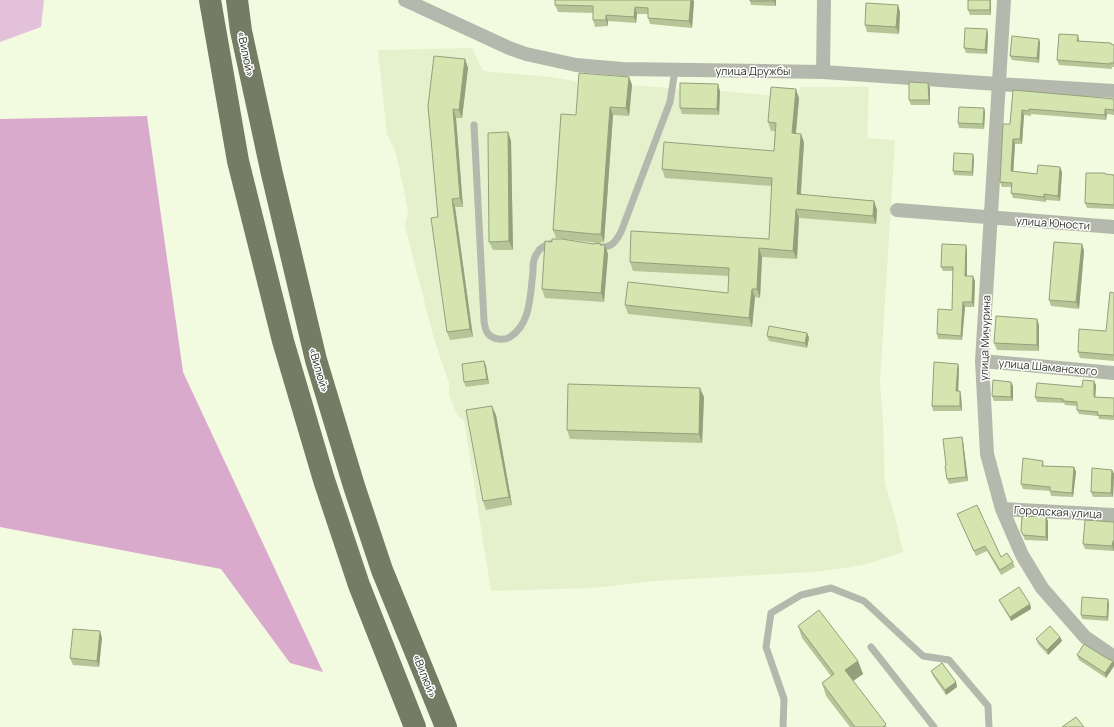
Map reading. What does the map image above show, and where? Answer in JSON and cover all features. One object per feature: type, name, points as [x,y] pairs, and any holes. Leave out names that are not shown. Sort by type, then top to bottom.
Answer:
[{"type":"highway","points":[[210,0],[238,161],[283,341],[324,480],[359,585],[415,727]]},
{"type":"highway","name":"«Вилюй»","points":[[237,0],[241,31],[270,166],[316,360],[354,486],[382,570],[446,727]]},
{"type":"street","name":"улица Дружбы","points":[[405,0],[509,48],[526,54],[576,65],[622,69],[824,72],[1114,91]]},
{"type":"street","points":[[824,0],[824,72]]},
{"type":"street","name":"улица Мичурина","points":[[1004,0],[982,361],[987,454],[1002,509],[1022,555],[1042,588],[1085,637],[1113,655]]},
{"type":"street","name":"улица Юности","points":[[897,210],[1114,227]]},
{"type":"street","name":"улица Шаманского","points":[[982,361],[1114,373]]},
{"type":"street","name":"Городская улица","points":[[1002,509],[1114,515]]},
{"type":"lane","points":[[590,246],[604,248],[610,246],[616,242],[621,232],[670,102],[676,70]]},
{"type":"lane","points":[[474,125],[484,321],[486,331],[492,337],[508,339],[516,333],[528,313],[534,260],[538,251],[543,246],[553,243],[562,243]]},
{"type":"lane","points":[[783,727],[784,699],[766,647],[771,613],[801,595],[831,588],[864,601],[923,656],[949,660],[988,706],[988,727]]},
{"type":"lane","points":[[871,647],[934,727]]},
{"type":"shaded area","points":[[0,0],[44,0],[41,27],[0,42]]},
{"type":"shaded area","points":[[472,48],[483,71],[551,77],[582,82],[683,90],[720,91],[798,98],[800,87],[869,87],[867,138],[895,140],[880,383],[885,483],[903,552],[867,564],[812,572],[654,581],[593,588],[491,591],[464,421],[457,415],[449,396],[449,383],[434,339],[405,226],[408,211],[396,153],[387,134],[378,50]]},
{"type":"shaded area","points":[[147,116],[183,372],[323,672],[290,663],[221,569],[0,527],[0,119]]},
{"type":"building","points":[[555,0],[691,0],[689,21],[648,18],[648,8],[635,7],[634,17],[606,15],[606,20],[593,20],[593,6],[555,5]]},
{"type":"building","points":[[774,0],[774,1],[750,1]]},
{"type":"building","points":[[968,0],[990,0],[990,10],[968,10]]},
{"type":"building","points":[[866,3],[898,5],[896,27],[865,25]]},
{"type":"building","points":[[965,28],[987,29],[985,50],[964,48]]},
{"type":"building","points":[[1059,34],[1078,35],[1077,41],[1111,43],[1114,45],[1114,63],[1110,64],[1057,60]]},
{"type":"building","points":[[1012,36],[1039,39],[1037,58],[1010,56]]},
{"type":"building","points":[[434,56],[465,59],[459,110],[453,109],[460,198],[452,199],[470,329],[447,332],[431,218],[438,217],[428,106]]},
{"type":"building","points":[[579,73],[629,77],[626,108],[610,107],[601,234],[553,230],[561,114],[576,115]]},
{"type":"building","points":[[909,82],[928,83],[929,100],[909,100]]},
{"type":"building","points":[[680,83],[718,84],[717,109],[680,108]]},
{"type":"building","points":[[771,87],[796,89],[792,133],[801,134],[797,194],[874,201],[873,216],[796,209],[793,251],[759,248],[757,289],[752,289],[749,318],[625,305],[628,282],[728,293],[729,268],[630,262],[631,231],[769,239],[772,178],[662,169],[664,142],[774,151],[776,123],[768,122]]},
{"type":"building","points":[[1013,90],[1114,99],[1114,110],[1105,109],[1105,115],[1029,109],[1029,111],[1022,110],[1020,139],[1013,139],[1011,171],[1037,174],[1038,165],[1060,167],[1058,196],[1044,194],[1044,197],[1011,193],[1012,183],[1000,182],[1003,124],[1010,124]]},
{"type":"building","points":[[959,107],[984,108],[983,124],[958,123]]},
{"type":"building","points":[[508,132],[509,241],[489,242],[488,133]]},
{"type":"building","points":[[954,153],[973,154],[972,172],[953,171]]},
{"type":"building","points":[[1086,173],[1105,173],[1114,175],[1114,205],[1085,203]]},
{"type":"building","points":[[552,239],[562,239],[593,244],[600,243],[600,245],[605,245],[601,293],[542,289],[545,241],[552,242]]},
{"type":"building","points":[[1054,242],[1082,244],[1076,302],[1049,300]]},
{"type":"building","points":[[942,244],[966,245],[965,276],[973,276],[972,302],[963,302],[961,336],[937,334],[938,309],[952,310],[953,267],[941,267]]},
{"type":"building","points":[[1110,292],[1114,293],[1114,355],[1078,352],[1079,329],[1106,331]]},
{"type":"building","points":[[996,316],[1037,319],[1037,345],[994,343]]},
{"type":"building","points":[[769,326],[807,333],[805,343],[767,336]]},
{"type":"building","points":[[484,361],[487,379],[464,382],[462,364]]},
{"type":"building","points":[[934,362],[958,364],[956,391],[960,391],[960,406],[932,406]]},
{"type":"building","points":[[993,380],[1011,382],[1011,397],[992,396]]},
{"type":"building","points":[[1083,380],[1094,381],[1094,397],[1114,398],[1114,416],[1097,415],[1098,412],[1077,410],[1077,402],[1063,401],[1063,399],[1035,397],[1037,383],[1082,387]]},
{"type":"building","points":[[568,384],[700,388],[699,434],[567,430]]},
{"type":"building","points":[[492,406],[509,497],[483,501],[466,410]]},
{"type":"building","points":[[962,437],[966,477],[947,479],[943,439]]},
{"type":"building","points":[[1023,458],[1043,461],[1042,466],[1074,467],[1072,493],[1050,491],[1050,487],[1021,484]]},
{"type":"building","points":[[1092,468],[1112,470],[1111,493],[1091,492]]},
{"type":"building","points":[[977,505],[1001,557],[1007,553],[1013,562],[1000,570],[985,546],[974,551],[957,514]]},
{"type":"building","points":[[1022,516],[1046,517],[1046,537],[1023,535],[1021,531]]},
{"type":"building","points":[[1085,520],[1114,522],[1114,541],[1112,546],[1083,544]]},
{"type":"building","points":[[1019,587],[1030,604],[1010,617],[999,600]]},
{"type":"building","points":[[1082,597],[1108,599],[1107,617],[1081,615]]},
{"type":"building","points":[[819,610],[858,661],[845,670],[886,724],[883,727],[855,727],[822,683],[834,674],[798,626]]},
{"type":"building","points":[[1050,626],[1060,637],[1047,650],[1036,639]]},
{"type":"building","points":[[73,629],[100,631],[97,661],[70,658]]},
{"type":"building","points":[[1084,644],[1113,661],[1105,673],[1077,655]]},
{"type":"building","points":[[942,663],[956,682],[945,690],[931,671]]},
{"type":"building","points":[[1076,717],[1084,727],[1062,727]]}]
